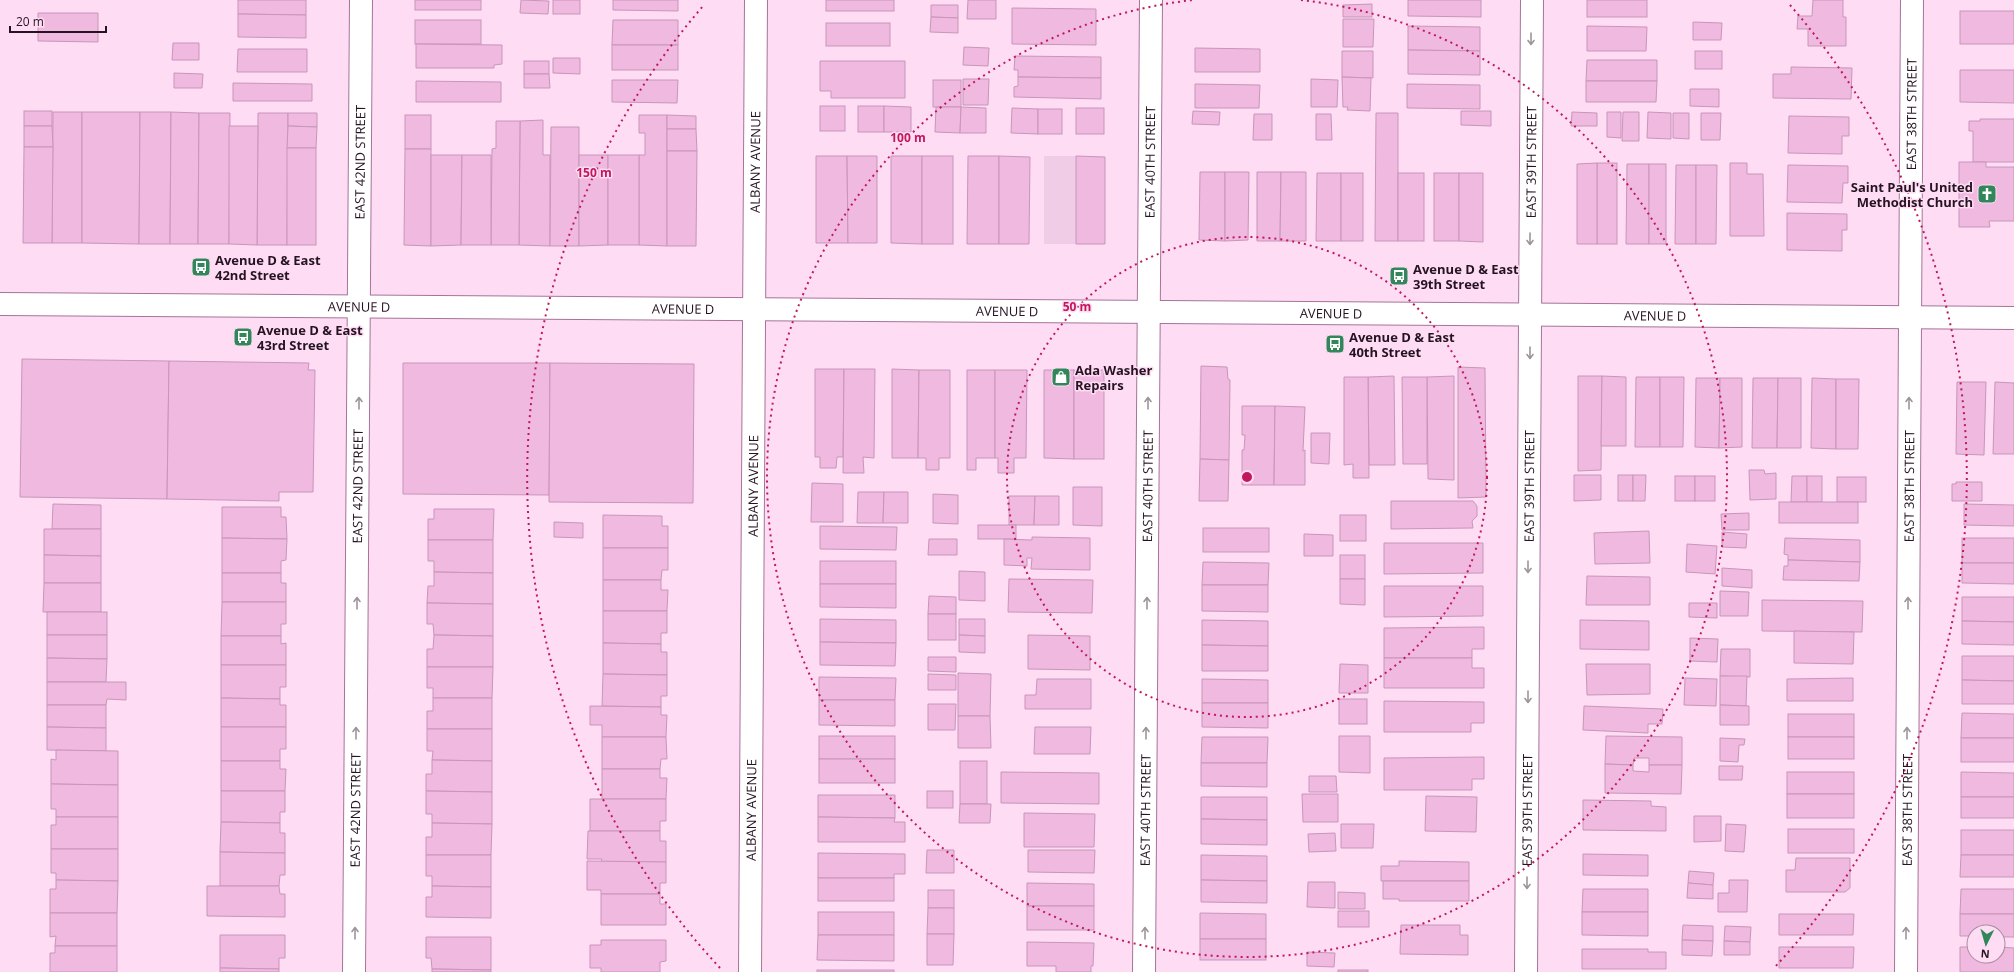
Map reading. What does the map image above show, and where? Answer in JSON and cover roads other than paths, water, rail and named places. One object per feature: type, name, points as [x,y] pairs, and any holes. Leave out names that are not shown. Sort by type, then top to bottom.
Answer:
[{"type":"street","name":"EAST 42ND STREET","points":[[354,972],[361,0]]},
{"type":"street","name":"ALBANY AVENUE","points":[[750,972],[756,0]]},
{"type":"street","name":"EAST 40TH STREET","points":[[1144,972],[1151,0]]},
{"type":"street","name":"EAST 39TH STREET","points":[[1526,972],[1532,0]]},
{"type":"street","name":"EAST 38TH STREET","points":[[1906,972],[1912,0]]},
{"type":"street","name":"AVENUE D","points":[[0,304],[359,308],[754,309],[2014,318]]},
{"type":"place","name":"Saint Paul's United Methodist Church","points":[[1987,194]]},
{"type":"place","name":"Avenue D & East 42nd Street","points":[[201,267]]},
{"type":"place","name":"Avenue D & East 39th Street","points":[[1399,276]]},
{"type":"place","name":"Avenue D & East 43rd Street","points":[[243,337]]},
{"type":"place","name":"Avenue D & East 40th Street","points":[[1335,344]]},
{"type":"place","name":"Ada Washer Repairs","points":[[1061,377]]}]
